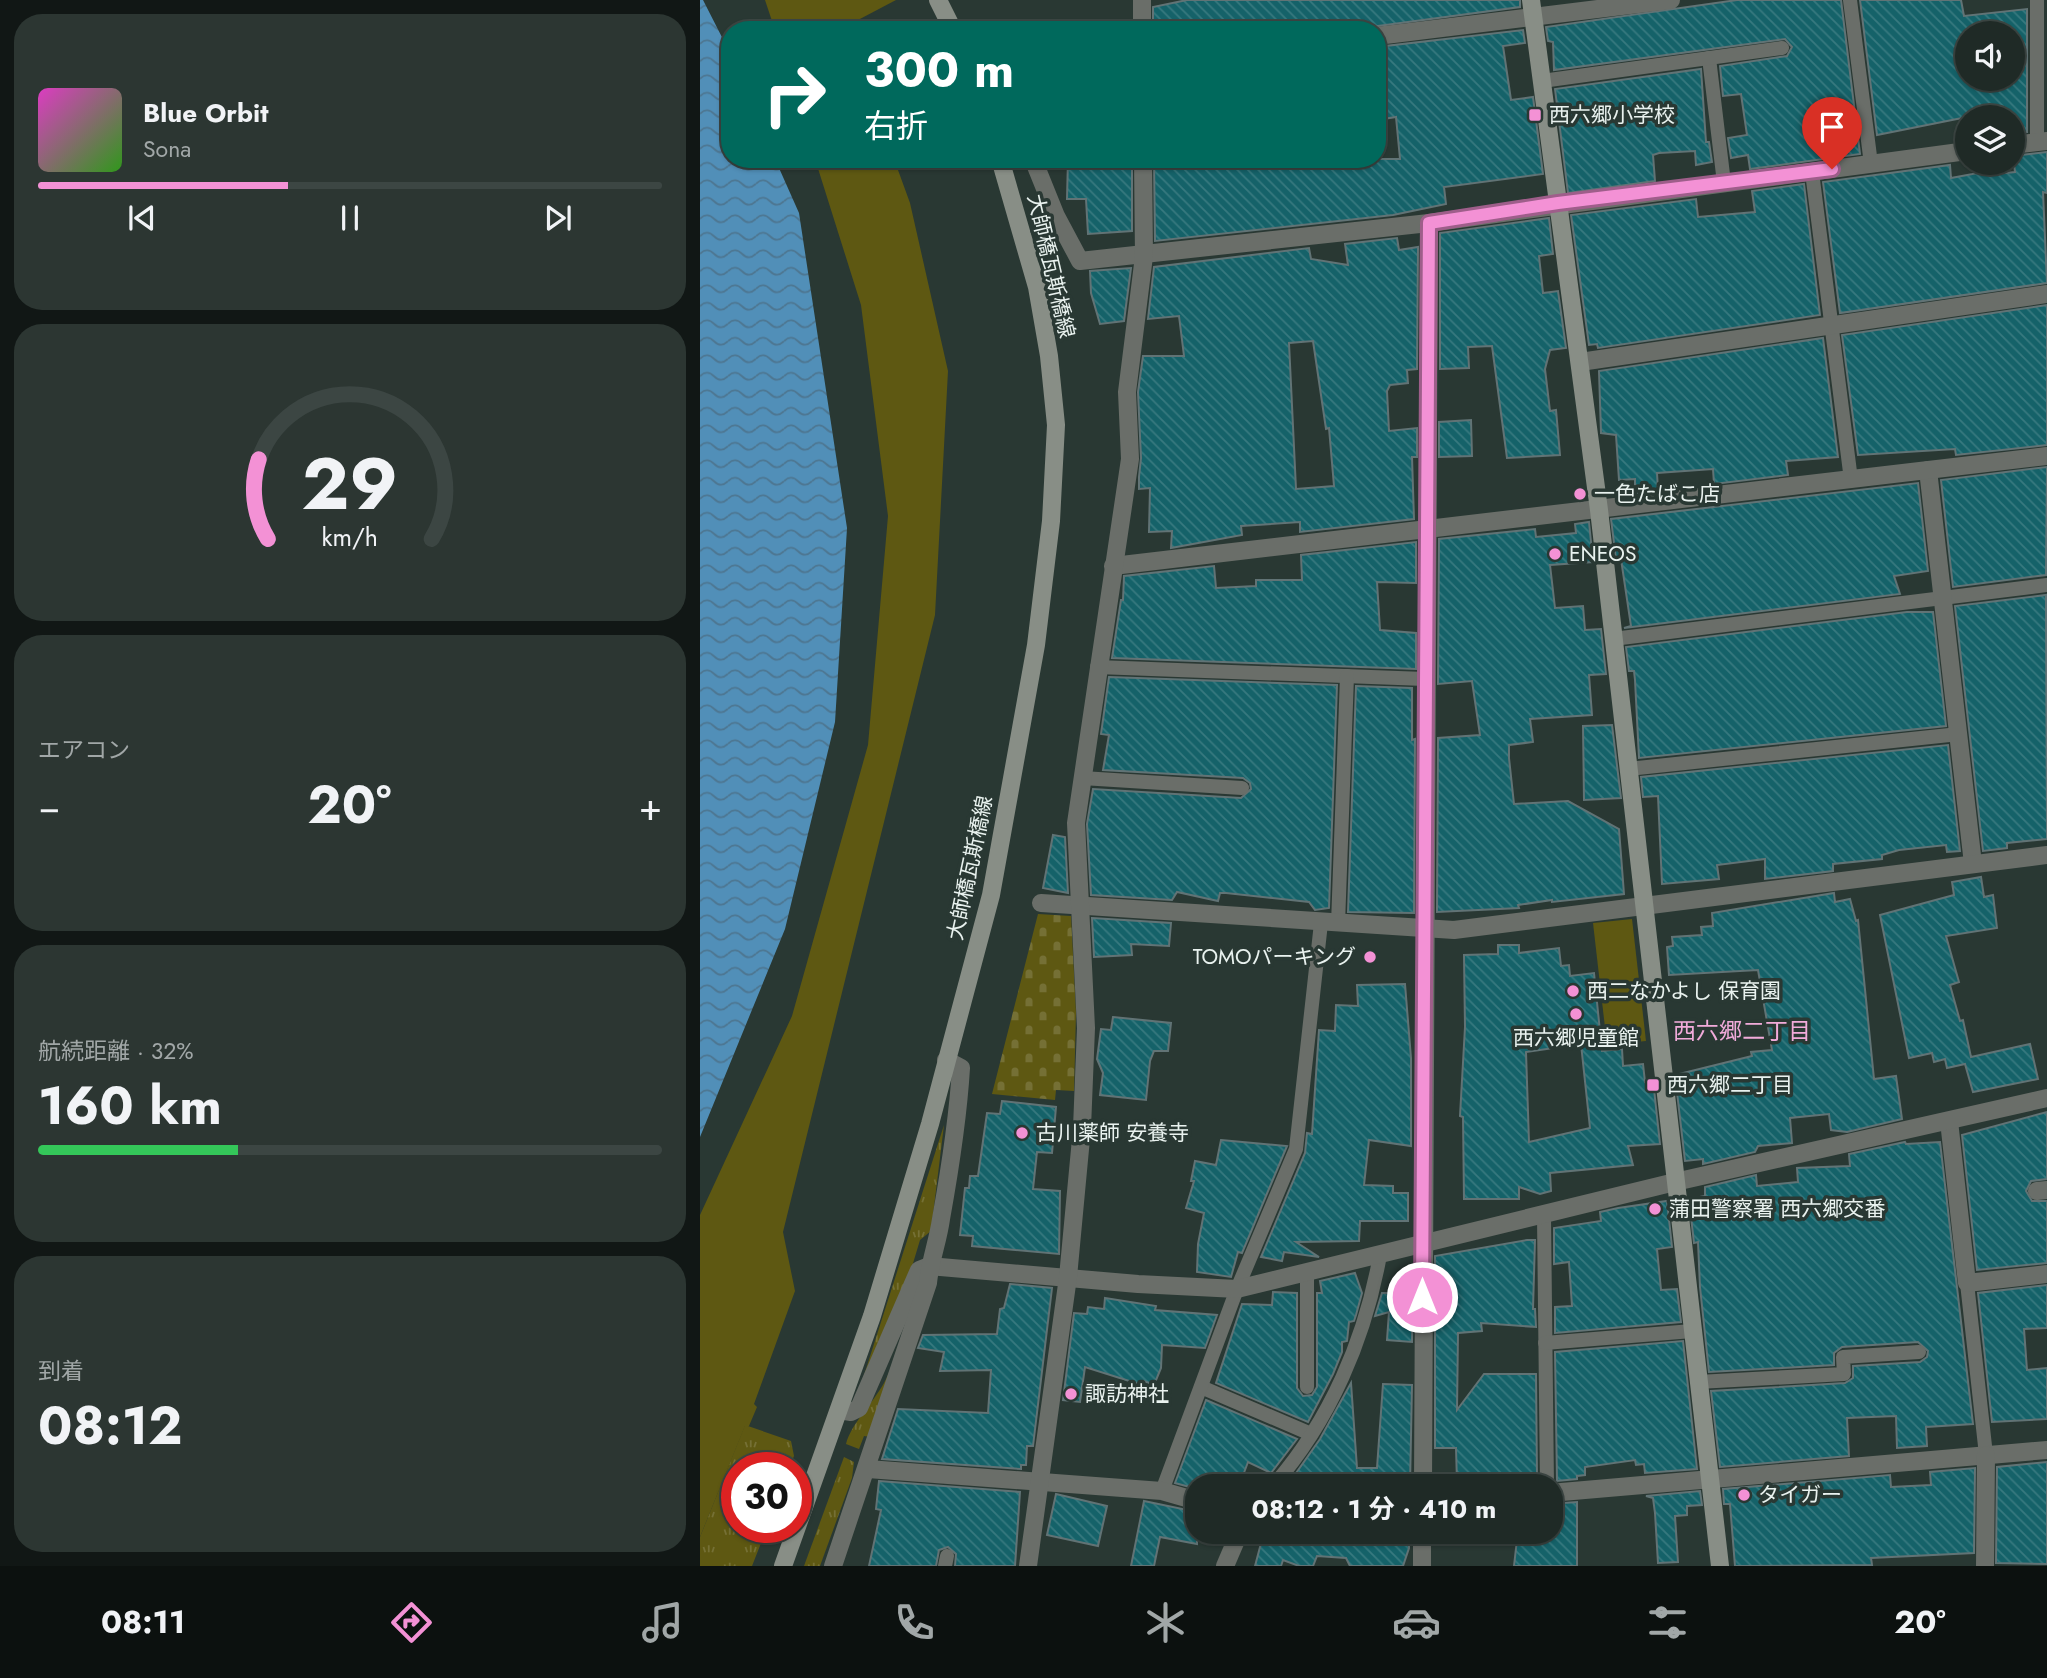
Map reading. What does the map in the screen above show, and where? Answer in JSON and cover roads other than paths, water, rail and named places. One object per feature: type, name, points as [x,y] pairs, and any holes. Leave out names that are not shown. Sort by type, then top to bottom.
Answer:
[{"type":"street","points":[[938,0],[948,21]]},
{"type":"street","points":[[1142,0],[1142,21]]},
{"type":"street","points":[[1386,34],[1532,8],[1671,0]]},
{"type":"street","points":[[1532,8],[1600,510],[1720,1566]]},
{"type":"street","points":[[1037,168],[1056,216],[1080,261],[1429,223],[1558,203],[1955,153]]},
{"type":"street","name":"大師橋瓦斯橋線","points":[[783,1566],[903,1220],[990,895],[1036,645],[1051,521],[1056,425],[1049,356],[1037,287],[1003,168]]},
{"type":"street","points":[[1028,1566],[1068,1277],[1082,1128],[1085,1041],[1076,823],[1097,667],[1130,459],[1127,391],[1144,256],[1143,168]]},
{"type":"street","points":[[1423,1474],[1425,529],[1429,223]]},
{"type":"street","points":[[1580,362],[2047,294]]},
{"type":"street","points":[[1113,566],[2047,456]]},
{"type":"street","points":[[1928,470],[1973,864]]},
{"type":"street","points":[[1041,903],[1454,930],[2047,855]]},
{"type":"street","points":[[833,1566],[868,1469],[928,1283],[929,1266],[941,1223],[959,1100],[961,1068],[946,1060]]},
{"type":"street","points":[[839,1410],[851,1412],[859,1408],[919,1270],[929,1266],[1138,1284],[1237,1289],[1544,1217],[1675,1182],[2047,1098]]},
{"type":"street","points":[[1949,1121],[1967,1283],[2047,1274]]},
{"type":"street","points":[[1563,1492],[2047,1450]]},
{"type":"street","points":[[1985,1566],[1986,1455]]},
{"type":"street","points":[[868,1469],[1162,1491],[1185,1498]]},
{"type":"street","points":[[1225,1566],[1234,1544]]},
{"type":"street","points":[[1422,1544],[1422,1566]]},
{"type":"lane","points":[[1850,0],[1871,164]]},
{"type":"lane","points":[[2037,0],[2042,141]]},
{"type":"lane","points":[[1542,81],[1782,48]]},
{"type":"lane","points":[[1709,58],[1724,184]]},
{"type":"lane","points":[[1812,172],[1851,480]]},
{"type":"lane","points":[[1613,639],[2047,585]]},
{"type":"lane","points":[[1097,667],[1425,679]]},
{"type":"lane","points":[[1162,1491],[1237,1289],[1296,1149],[1330,923],[1348,676]]},
{"type":"lane","points":[[1628,769],[1959,734]]},
{"type":"lane","points":[[1082,778],[1242,788]]},
{"type":"lane","points":[[1544,1217],[1547,1474]]},
{"type":"lane","points":[[1282,1474],[1311,1434],[1357,1346],[1371,1304],[1380,1255]]},
{"type":"lane","points":[[1307,1272],[1307,1387]]},
{"type":"lane","points":[[1967,1283],[1986,1455]]},
{"type":"lane","points":[[1545,1343],[1692,1331]]},
{"type":"lane","points":[[1698,1382],[1844,1374],[1843,1357],[1919,1352]]},
{"type":"lane","points":[[1201,1387],[1311,1434]]},
{"type":"lane","points":[[1976,1566],[1985,1566]]},
{"type":"water","points":[[700,0],[703,0],[721,35],[721,168],[779,168],[799,213],[847,528],[835,722],[785,929],[700,1137]]},
{"type":"place","name":"西六郷小学校","points":[[1535,115]]},
{"type":"place","name":"一色たばこ店","points":[[1580,494]]},
{"type":"place","name":"ENEOS","points":[[1555,554]]},
{"type":"place","name":"TOMOパーキング","points":[[1370,957]]},
{"type":"place","name":"西二なかよし 保育園","points":[[1573,991]]},
{"type":"place","name":"西六郷児童館","points":[[1576,1014]]},
{"type":"place","name":"西六郷二丁目","points":[[1653,1085]]},
{"type":"place","name":"古川薬師 安養寺","points":[[1022,1133]]},
{"type":"place","name":"蒲田警察署 西六郷交番","points":[[1655,1209]]},
{"type":"place","name":"諏訪神社","points":[[1071,1394]]},
{"type":"place","name":"タイガー","points":[[1744,1495]]},
{"type":"district","name":"西六郷二丁目","points":[[1742,1031]]}]
